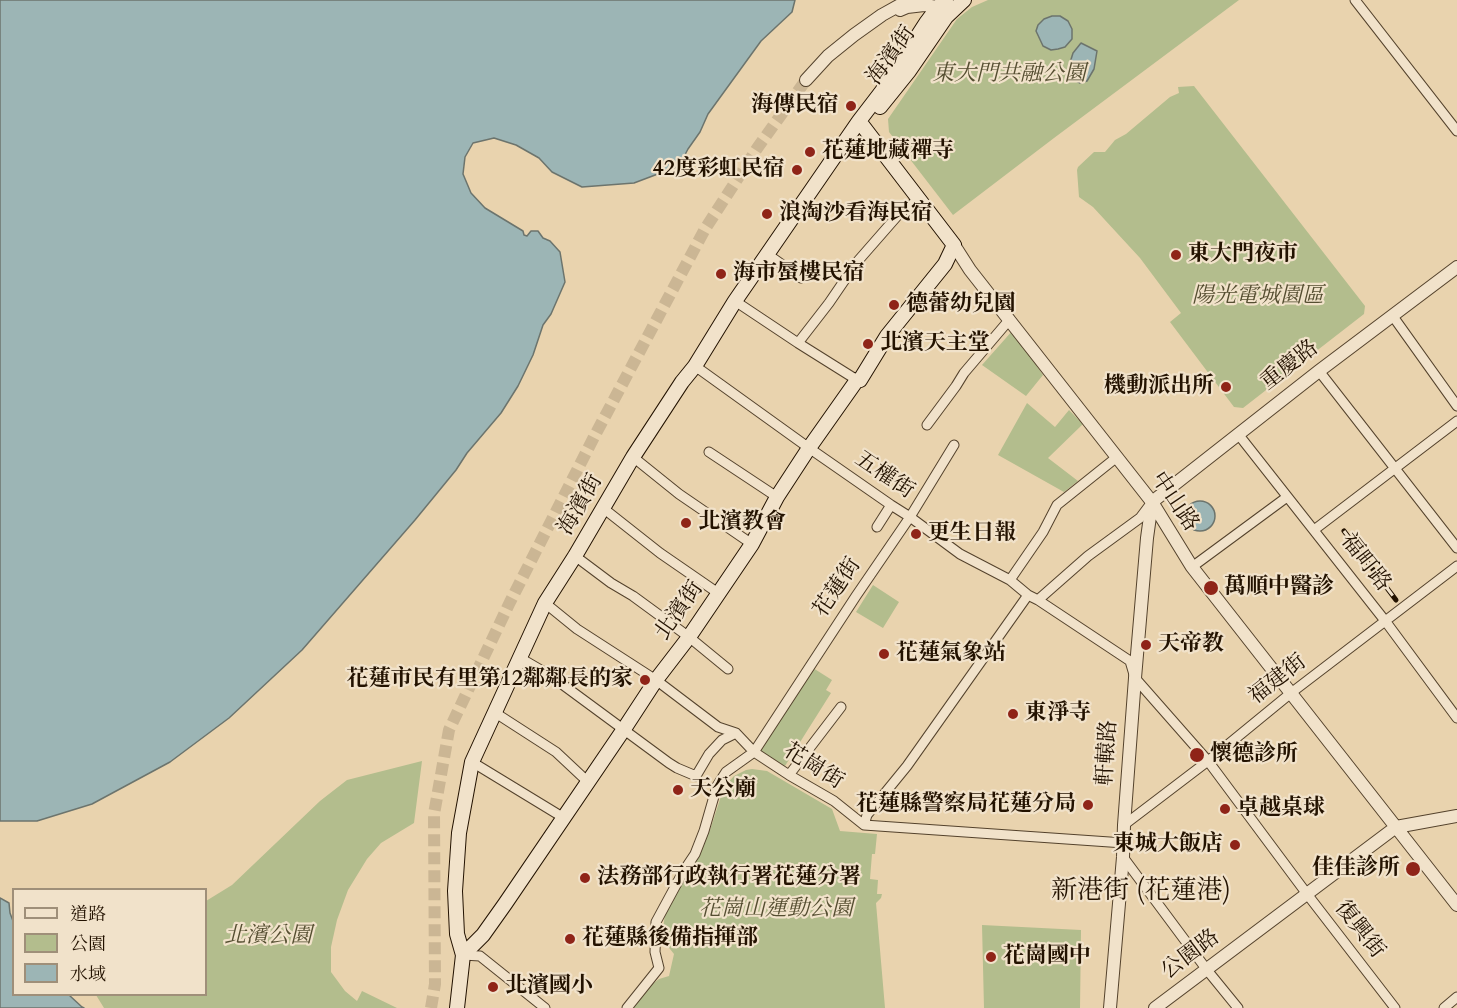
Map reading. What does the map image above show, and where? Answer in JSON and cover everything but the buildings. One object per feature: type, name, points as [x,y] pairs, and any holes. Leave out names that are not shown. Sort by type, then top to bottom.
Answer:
[{"type":"main road","points":[[939,11],[964,0]]},
{"type":"main road","name":"海濱街","points":[[859,121],[880,106],[909,71],[928,42],[939,11]]},
{"type":"main road","name":"海濱街","points":[[463,955],[456,934],[455,891],[459,833],[472,762],[545,603],[576,556],[633,457],[695,366],[735,301],[859,121],[939,11]]},
{"type":"main road","name":"中山路","points":[[859,121],[954,245]]},
{"type":"main road","name":"北濱街","points":[[463,955],[483,935],[564,818],[656,680],[689,637],[752,544],[777,497],[809,448],[857,380],[860,380],[887,336],[945,264],[954,245]]},
{"type":"main road","points":[[457,1008],[463,955]]},
{"type":"street","points":[[806,80],[828,56],[864,28],[909,0]]},
{"type":"street","points":[[1355,0],[1457,131]]},
{"type":"street","points":[[864,28],[907,7],[924,5],[939,11]]},
{"type":"street","points":[[798,343],[857,262],[899,214],[919,199]]},
{"type":"street","name":"中山路","points":[[954,245],[970,270],[1152,502],[1192,567],[1457,905]]},
{"type":"street","points":[[767,254],[801,278]]},
{"type":"street","name":"重慶路","points":[[1152,502],[1319,370],[1457,267]]},
{"type":"street","points":[[735,301],[857,380]]},
{"type":"street","points":[[1392,315],[1457,406]]},
{"type":"street","points":[[927,425],[964,373],[1010,319]]},
{"type":"street","name":"五權街","points":[[695,366],[960,554],[1010,580],[1028,595],[1130,661],[1135,678]]},
{"type":"street","points":[[1319,370],[1457,548]]},
{"type":"street","points":[[1314,530],[1457,421]]},
{"type":"street","name":"福町路","points":[[1238,434],[1386,622],[1456,716]]},
{"type":"street","name":"花蓮街","points":[[754,752],[910,517],[954,445]]},
{"type":"street","points":[[709,452],[777,497]]},
{"type":"street","points":[[633,457],[679,494],[752,544]]},
{"type":"street","points":[[1010,580],[1043,532],[1057,505],[1117,457]]},
{"type":"street","points":[[1192,567],[1287,497]]},
{"type":"street","points":[[1038,600],[1088,556],[1140,518],[1152,502]]},
{"type":"street","name":"軒轅路","points":[[1110,1008],[1135,678],[1152,502]]},
{"type":"street","points":[[877,527],[891,505]]},
{"type":"street","points":[[603,508],[660,553],[718,593]]},
{"type":"street","points":[[576,556],[610,583],[633,596],[689,637],[728,669]]},
{"type":"street","name":"福建街","points":[[1124,825],[1457,566]]},
{"type":"street","points":[[1028,595],[907,766],[867,815],[864,825],[1124,843]]},
{"type":"street","points":[[545,603],[577,629],[656,680],[718,727],[736,733],[754,752]]},
{"type":"street","points":[[520,658],[551,676],[677,768],[696,776],[709,754],[722,740],[736,733]]},
{"type":"street","name":"復興街","points":[[1135,678],[1209,761],[1395,1008]]},
{"type":"street","points":[[789,775],[841,707]]},
{"type":"street","points":[[494,712],[556,752],[588,782]]},
{"type":"street","name":"花崗街","points":[[627,1008],[658,968],[655,952],[656,922],[695,854],[717,786],[726,771],[754,752],[834,801],[864,825]]},
{"type":"street","points":[[472,762],[564,818]]},
{"type":"street","points":[[1396,827],[1457,816]]},
{"type":"street","name":"公園路","points":[[1155,1008],[1396,827]]},
{"type":"street","points":[[1123,857],[1238,1008]]},
{"type":"street","points":[[463,955],[480,956],[545,1008]]},
{"type":"street","points":[[1444,1008],[1457,997]]},
{"type":"green space","name":"東大門共融公園","points":[[988,0],[1239,0],[953,215],[889,132],[888,119],[957,19],[972,7]]},
{"type":"green space","name":"陽光電城園區","points":[[1194,86],[1365,306],[1364,314],[1243,408],[1234,407],[1170,322],[1181,313],[1140,258],[1093,207],[1079,197],[1078,167],[1094,152],[1105,152],[1115,140],[1126,134],[1170,97],[1179,93],[1178,87]]},
{"type":"green space","points":[[1013,330],[1043,375],[1026,396],[982,365]]},
{"type":"green space","points":[[1027,403],[1055,427],[1069,410],[1083,424],[1048,458],[1078,481],[1064,492],[998,455]]},
{"type":"green space","points":[[873,585],[899,602],[883,628],[856,612]]},
{"type":"green space","points":[[813,668],[832,680],[826,690],[831,693],[785,766],[759,751]]},
{"type":"green space","name":"北濱公園","points":[[422,761],[414,823],[381,843],[367,859],[348,890],[337,920],[331,947],[331,972],[345,991],[357,1001],[362,991],[397,1008],[104,1008],[97,996],[207,996],[207,900],[232,885],[320,801],[347,780]]},
{"type":"green space","name":"花崗山運動公園","points":[[752,769],[767,771],[832,809],[840,831],[877,834],[875,854],[872,854],[870,879],[878,880],[877,894],[882,894],[876,903],[885,1008],[633,1008],[651,985],[669,976],[674,954],[662,939],[665,913],[710,830],[724,787],[734,776]]},
{"type":"green space","points":[[982,925],[1081,930],[1080,1008],[984,1008]]},
{"type":"water","points":[[0,0],[795,0],[792,12],[761,41],[708,114],[679,166],[634,183],[582,187],[552,172],[539,158],[516,145],[494,138],[473,143],[465,157],[463,174],[471,193],[485,208],[523,231],[524,235],[527,236],[531,231],[538,231],[543,238],[550,241],[560,252],[565,282],[551,314],[543,325],[533,355],[518,386],[501,413],[415,520],[302,650],[229,718],[170,762],[92,804],[37,821],[0,821]]},
{"type":"water","points":[[1060,16],[1068,21],[1072,29],[1072,39],[1065,47],[1051,50],[1043,46],[1036,31],[1044,19]]},
{"type":"water","points":[[1081,43],[1097,51],[1094,69],[1087,81],[1080,83],[1071,78],[1069,66],[1073,53]]},
{"type":"water","points":[[1200,501],[1211,505],[1215,516],[1211,527],[1200,531],[1189,527],[1185,516],[1189,505]]},
{"type":"water","points":[[0,898],[9,903],[12,918],[12,996],[70,996],[84,1008],[0,1008]]},
{"type":"tunnel","points":[[431,1008],[435,984],[434,814],[449,730],[510,602],[594,437],[705,229],[758,147],[806,80]]},
{"type":"railway","points":[[1344,531],[1396,600]]},
{"type":"place","name":"海傳民宿","points":[[851,106]]},
{"type":"place","name":"花蓮地藏禪寺","points":[[810,152]]},
{"type":"place","name":"42度彩虹民宿","points":[[797,170]]},
{"type":"place","name":"浪淘沙看海民宿","points":[[767,214]]},
{"type":"place","name":"東大門夜市","points":[[1176,255]]},
{"type":"place","name":"海市蜃樓民宿","points":[[721,274]]},
{"type":"place","name":"德蕾幼兒園","points":[[894,305]]},
{"type":"place","name":"北濱天主堂","points":[[868,344]]},
{"type":"place","name":"機動派出所","points":[[1226,387]]},
{"type":"place","name":"北濱教會","points":[[686,523]]},
{"type":"place","name":"更生日報","points":[[916,534]]},
{"type":"place","name":"萬順中醫診","points":[[1211,588]]},
{"type":"place","name":"天帝教","points":[[1146,645]]},
{"type":"place","name":"花蓮氣象站","points":[[884,654]]},
{"type":"place","name":"花蓮市民有里第12鄰鄰長的家","points":[[645,680]]},
{"type":"place","name":"東淨寺","points":[[1013,714]]},
{"type":"place","name":"懷德診所","points":[[1197,755]]},
{"type":"place","name":"天公廟","points":[[678,790]]},
{"type":"place","name":"花蓮縣警察局花蓮分局","points":[[1088,805]]},
{"type":"place","name":"卓越桌球","points":[[1225,809]]},
{"type":"place","name":"東城大飯店","points":[[1235,845]]},
{"type":"place","name":"佳佳診所","points":[[1413,869]]},
{"type":"place","name":"法務部行政執行署花蓮分署","points":[[585,878]]},
{"type":"place","name":"花蓮縣後備指揮部","points":[[570,939]]},
{"type":"place","name":"花崗國中","points":[[991,957]]},
{"type":"place","name":"北濱國小","points":[[493,987]]},
{"type":"district","name":"新港街 (花蓮港)","points":[[1141,892]]}]
